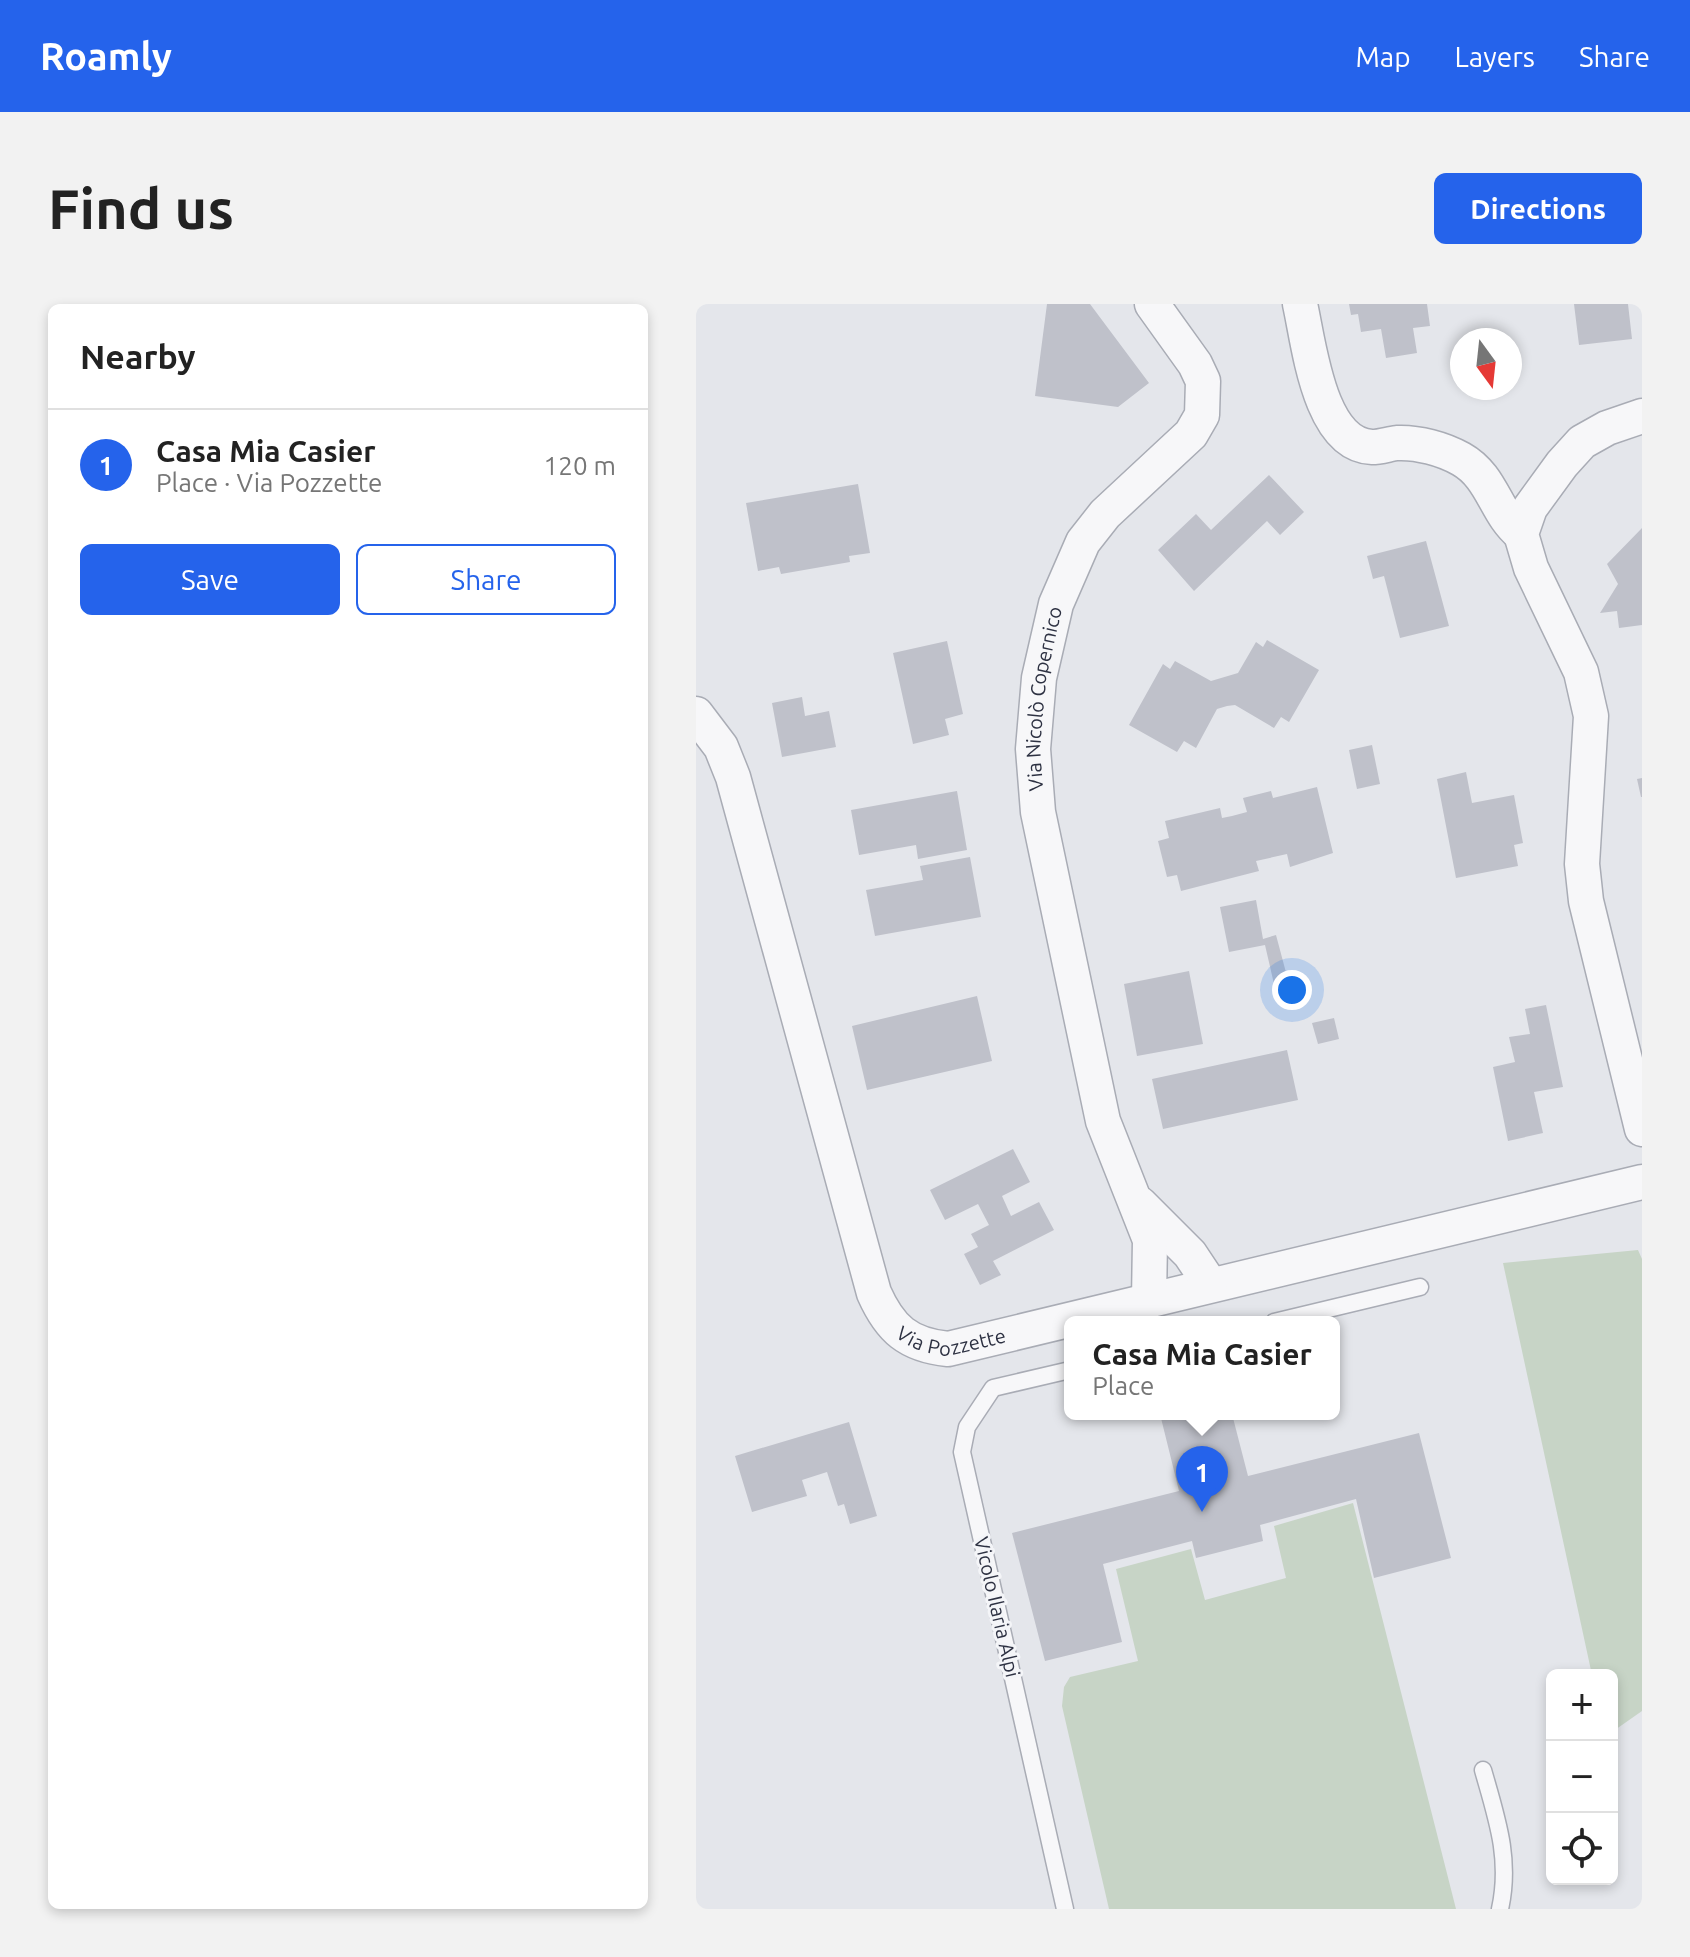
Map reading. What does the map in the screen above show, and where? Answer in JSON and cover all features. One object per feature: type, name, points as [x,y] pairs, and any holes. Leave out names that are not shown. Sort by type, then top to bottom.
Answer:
[{"type":"street","name":"Via Nicolò Copernico","points":[[1149,1300],[1150,1240],[1135,1199],[1114,1158],[1103,1121],[1038,812],[1033,749],[1039,678],[1053,619],[1083,542],[1105,514],[1191,434],[1202,415],[1203,381],[1195,364],[1152,304]]},
{"type":"street","points":[[1300,304],[1317,378],[1333,425],[1351,441],[1372,447],[1413,443],[1461,459],[1480,473],[1496,495],[1508,523],[1521,534],[1531,568],[1581,672],[1591,716],[1582,864],[1585,889],[1642,1129]]},
{"type":"street","points":[[1521,534],[1530,508],[1582,442],[1607,428],[1642,416]]},
{"type":"street","name":"Via Pozzette","points":[[696,714],[721,747],[733,777],[874,1293],[896,1330],[912,1342],[948,1349],[1064,1321]]},
{"type":"street","name":"Via Pozzette","points":[[1083,1316],[1642,1182]]},
{"type":"street","name":"Via Nicolò Copernico","points":[[1135,1199],[1190,1254],[1210,1284]]},
{"type":"lane","points":[[1299,1316],[1420,1287]]},
{"type":"lane","name":"Vicolo Ilaria Alpi","points":[[1064,1371],[993,1388],[967,1427],[962,1452],[1065,1909]]},
{"type":"lane","points":[[1483,1770],[1507,1879],[1500,1909]]},
{"type":"green space","points":[[1638,1250],[1642,1259],[1642,1711],[1618,1728],[1618,1669],[1591,1669],[1503,1263]]},
{"type":"green space","points":[[1353,1503],[1456,1909],[1109,1909],[1062,1706],[1064,1687],[1070,1677],[1138,1661],[1116,1569],[1191,1549],[1205,1600],[1286,1578],[1274,1526]]},
{"type":"building","points":[[1047,304],[1090,304],[1149,383],[1118,407],[1035,396]]},
{"type":"building","points":[[1349,304],[1427,304],[1430,326],[1413,328],[1417,353],[1386,358],[1381,329],[1361,332],[1358,314],[1351,315]]},
{"type":"building","points":[[1574,304],[1628,304],[1632,339],[1579,345]]},
{"type":"building","points":[[1269,475],[1304,512],[1280,535],[1267,521],[1194,591],[1158,550],[1196,514],[1211,530]]},
{"type":"building","points":[[858,484],[870,553],[849,556],[850,562],[781,574],[779,567],[758,571],[746,503]]},
{"type":"building","points":[[1642,528],[1642,625],[1619,628],[1617,611],[1600,613],[1618,584],[1607,564]]},
{"type":"building","points":[[1426,541],[1449,626],[1400,638],[1384,576],[1373,579],[1367,556]]},
{"type":"building","points":[[1267,640],[1319,670],[1289,722],[1281,717],[1274,728],[1235,705],[1227,706],[1217,709],[1196,748],[1184,741],[1177,752],[1129,725],[1163,664],[1170,669],[1175,661],[1211,681],[1238,673],[1256,642],[1263,647]]},
{"type":"building","points":[[947,641],[963,714],[945,719],[949,735],[913,744],[893,653]]},
{"type":"building","points":[[802,697],[805,716],[829,711],[836,747],[782,757],[772,703]]},
{"type":"building","points":[[1372,745],[1380,784],[1357,789],[1349,750]]},
{"type":"building","points":[[1466,772],[1472,803],[1514,795],[1523,843],[1514,845],[1518,866],[1456,878],[1437,779]]},
{"type":"building","points":[[1642,778],[1642,797],[1641,797],[1637,779]]},
{"type":"building","points":[[1317,787],[1333,853],[1290,867],[1287,854],[1256,861],[1259,871],[1181,891],[1177,875],[1167,877],[1158,841],[1169,838],[1165,821],[1220,808],[1222,818],[1232,816],[1247,812],[1243,798],[1271,791],[1273,798]]},
{"type":"building","points":[[957,791],[967,850],[918,859],[916,845],[859,855],[851,810]]},
{"type":"building","points":[[970,857],[981,917],[875,936],[866,890],[923,880],[920,866]]},
{"type":"building","points":[[1256,900],[1263,939],[1276,935],[1288,980],[1274,984],[1265,945],[1229,952],[1220,907]]},
{"type":"building","points":[[1189,971],[1203,1044],[1137,1056],[1124,984]]},
{"type":"building","points":[[977,996],[992,1061],[867,1090],[852,1026]]},
{"type":"building","points":[[1546,1005],[1563,1087],[1534,1092],[1543,1133],[1508,1141],[1493,1067],[1515,1062],[1509,1037],[1530,1034],[1525,1009]]},
{"type":"building","points":[[1334,1018],[1339,1039],[1318,1044],[1312,1023]]},
{"type":"building","points":[[1287,1050],[1298,1100],[1163,1129],[1152,1079]]},
{"type":"building","points":[[1013,1149],[1030,1182],[1002,1196],[1011,1216],[1039,1202],[1054,1230],[993,1261],[1001,1275],[980,1285],[964,1254],[978,1247],[971,1234],[989,1225],[978,1204],[945,1220],[930,1190]]},
{"type":"building","points":[[1161,1420],[1234,1420],[1248,1476],[1419,1433],[1451,1558],[1374,1578],[1356,1499],[1260,1525],[1263,1541],[1196,1558],[1192,1541],[1103,1564],[1122,1642],[1045,1661],[1012,1533],[1179,1491]]},
{"type":"building","points":[[849,1422],[877,1516],[850,1524],[844,1504],[838,1506],[827,1472],[802,1480],[807,1496],[752,1512],[735,1456]]},
{"type":"place","name":"Casa Mia Casier","points":[[1202,1512]]}]
